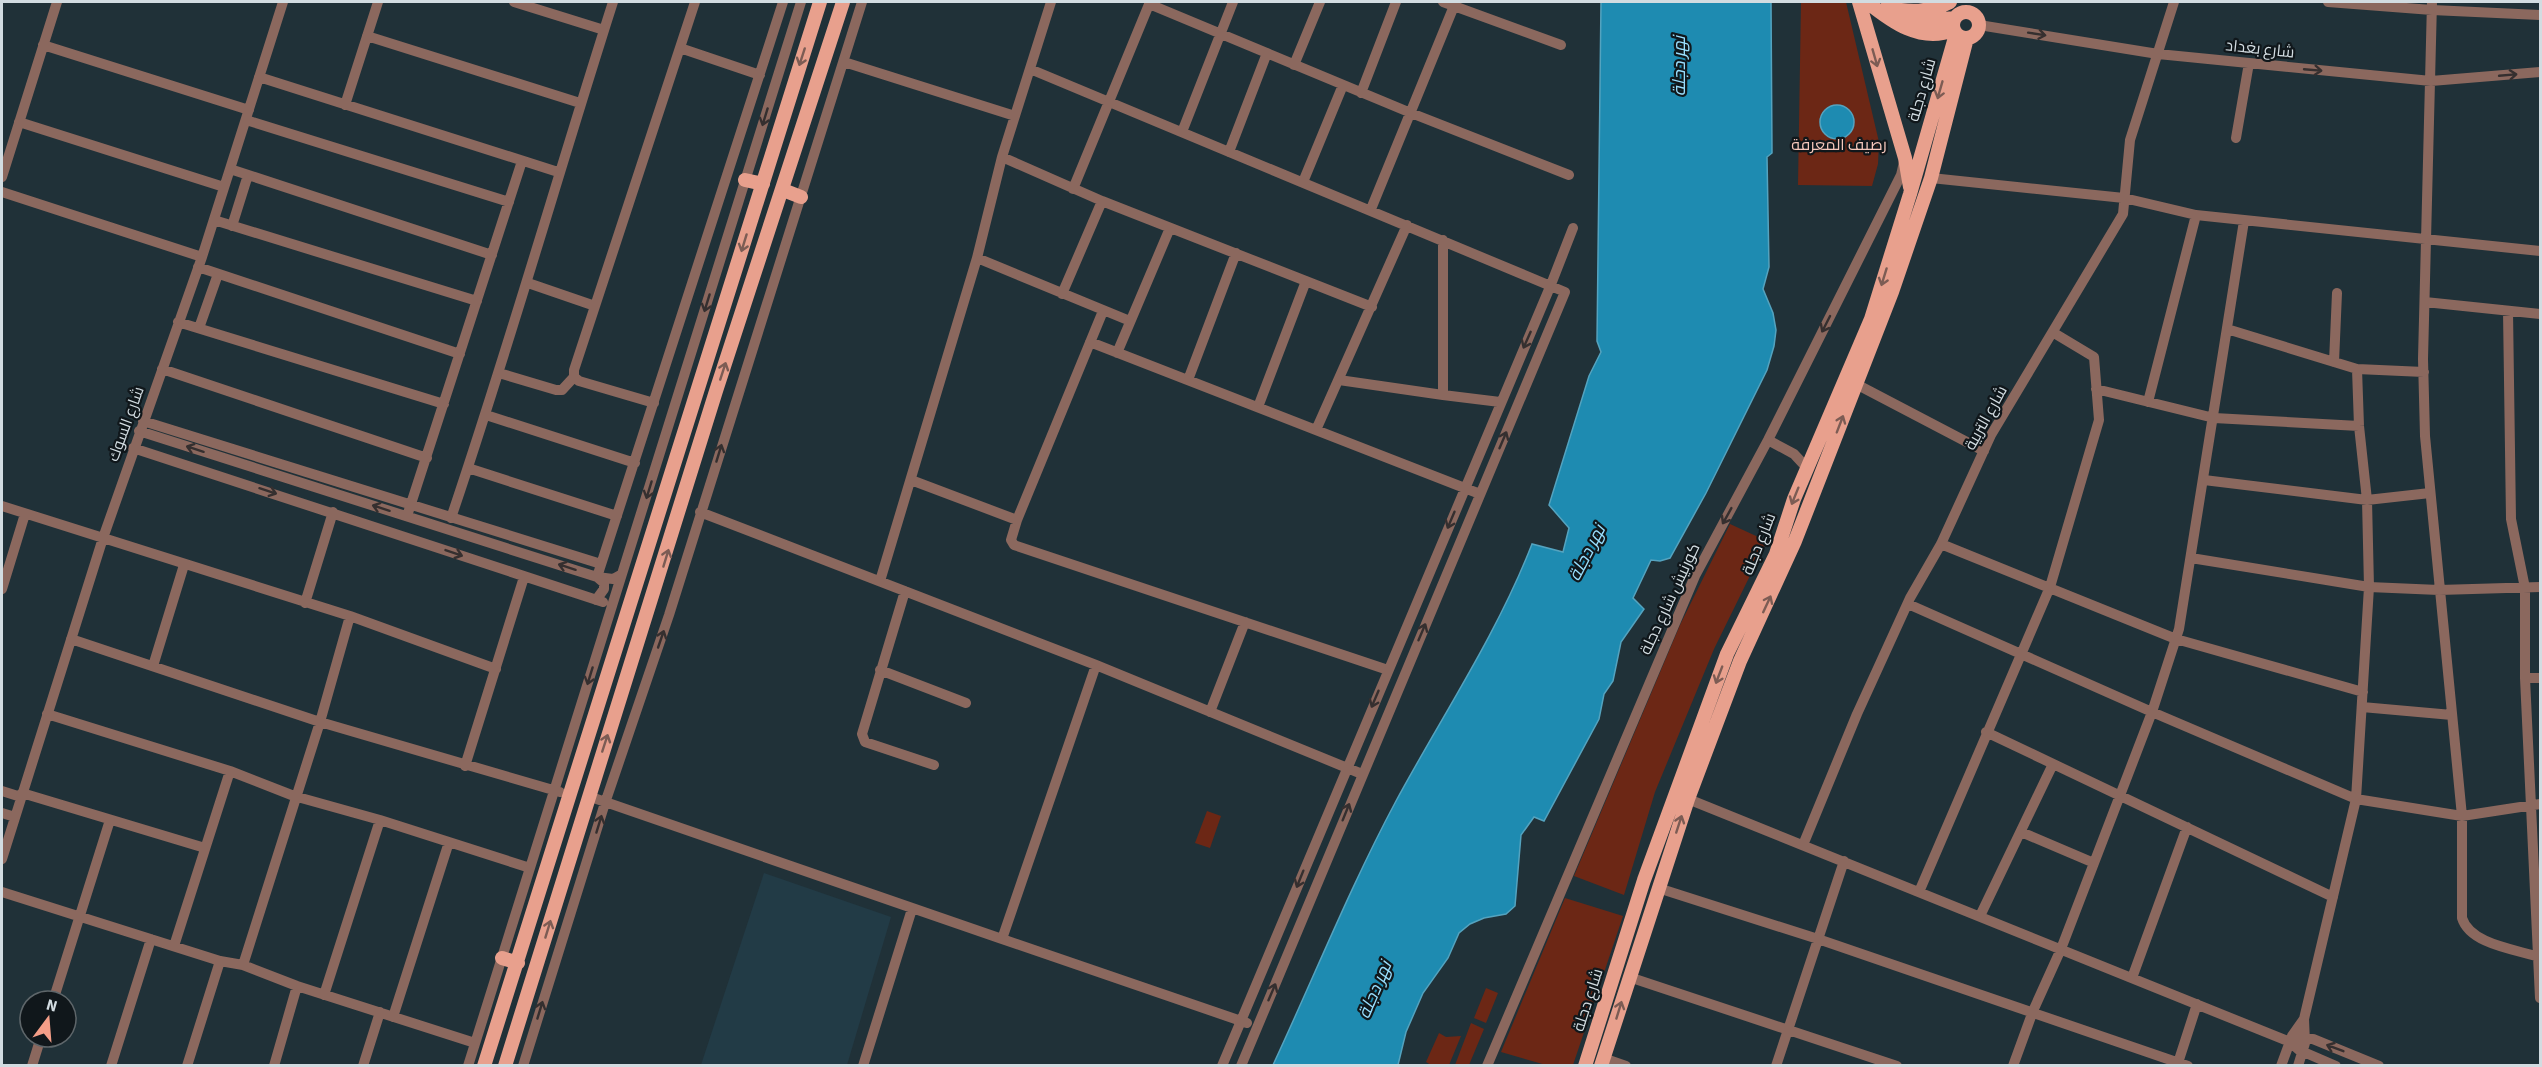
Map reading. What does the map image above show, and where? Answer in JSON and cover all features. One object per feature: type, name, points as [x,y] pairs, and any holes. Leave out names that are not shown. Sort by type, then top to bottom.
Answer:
[{"type":"main road","points":[[484,1065],[572,795],[820,2]]},
{"type":"main road","points":[[505,1065],[588,796],[843,2]]},
{"type":"main road","points":[[1859,2],[1905,158],[1910,194]]},
{"type":"main road","points":[[1867,2],[1889,20],[1910,30],[1938,34],[1958,23],[1966,12],[1977,14],[1974,35],[1958,23],[1912,22],[1882,5]]},
{"type":"main road","points":[[1882,5],[1909,12],[1926,10],[1950,2]]},
{"type":"main road","name":"شارع دجلة","points":[[1602,1062],[1688,799],[1740,661],[1795,541],[1856,384],[1931,178],[1958,23]]},
{"type":"main road","name":"شارع دجلة","points":[[1585,1065],[1644,880],[1726,654],[1776,554],[1807,468],[1871,318],[1910,194],[1958,23]]},
{"type":"main road","points":[[745,180],[763,184]]},
{"type":"main road","points":[[783,190],[801,197]]},
{"type":"main road","points":[[502,958],[518,963]]},
{"type":"main road","points":[[535,972],[550,975]]},
{"type":"street","points":[[2,177],[57,2]]},
{"type":"street","name":"شارع السوك","points":[[2,859],[103,538],[200,262],[283,2]]},
{"type":"street","points":[[345,105],[378,2]]},
{"type":"street","points":[[514,2],[604,30]]},
{"type":"street","points":[[451,518],[528,283],[558,172],[613,2]]},
{"type":"street","points":[[499,373],[562,390],[574,377],[595,306],[695,2]]},
{"type":"street","points":[[597,577],[783,2]]},
{"type":"street","points":[[468,1065],[801,2]]},
{"type":"street","points":[[523,1065],[605,803],[669,615],[862,2]]},
{"type":"street","points":[[880,581],[977,258],[1002,157],[1050,2]]},
{"type":"street","points":[[1182,132],[1233,2]]},
{"type":"street","points":[[1294,65],[1320,2]]},
{"type":"street","points":[[1361,93],[1396,2]]},
{"type":"street","points":[[1443,2],[1561,45]]},
{"type":"street","name":"شارع التربية","points":[[1803,845],[1857,714],[1908,604],[1941,544],[2004,411],[2054,333],[2123,214],[2130,140],[2174,2]]},
{"type":"street","points":[[2328,2],[2432,6],[2541,15]]},
{"type":"street","points":[[1073,189],[1150,3],[1361,93],[1569,174]]},
{"type":"street","points":[[1371,209],[1454,6]]},
{"type":"street","points":[[2432,6],[2424,436],[2462,816],[2462,918],[2466,928],[2477,937],[2539,957]]},
{"type":"street","name":"شارع بغداد","points":[[1977,14],[2158,54],[2431,81],[2541,72]]},
{"type":"street","points":[[774,30],[791,35]]},
{"type":"street","points":[[367,36],[580,103]]},
{"type":"street","points":[[44,45],[509,202]]},
{"type":"street","points":[[680,48],[760,75]]},
{"type":"street","points":[[1229,152],[1267,53]]},
{"type":"street","points":[[843,62],[1015,116]]},
{"type":"street","points":[[2236,138],[2249,63]]},
{"type":"street","points":[[1030,69],[1371,209],[1565,292],[1240,1065]]},
{"type":"street","points":[[259,77],[558,172]]},
{"type":"street","points":[[1303,182],[1343,85]]},
{"type":"street","points":[[19,122],[224,187]]},
{"type":"street","points":[[1002,157],[1102,201],[1372,307]]},
{"type":"street","name":"كورنيش شارع دجلة","points":[[1487,1065],[1695,576],[1768,440],[1901,175],[1905,158]]},
{"type":"street","points":[[409,511],[522,161]]},
{"type":"street","points":[[230,169],[492,255]]},
{"type":"street","points":[[232,226],[248,174]]},
{"type":"street","points":[[1931,178],[2124,198],[2196,215],[2244,221],[2541,251]]},
{"type":"street","points":[[2,192],[200,262],[218,274],[460,354]]},
{"type":"street","points":[[1062,294],[1102,201]]},
{"type":"street","points":[[2148,402],[2196,215]]},
{"type":"street","points":[[214,220],[477,301]]},
{"type":"street","points":[[2013,1065],[2120,796],[2152,712],[2176,639],[2204,480],[2244,221]]},
{"type":"street","points":[[1316,430],[1407,225]]},
{"type":"street","points":[[1117,353],[1170,228]]},
{"type":"street","points":[[1222,1065],[1345,768],[1550,287],[1572,228]]},
{"type":"street","points":[[1443,240],[1443,395]]},
{"type":"street","points":[[1188,380],[1236,253]]},
{"type":"street","points":[[977,258],[1130,321]]},
{"type":"street","points":[[199,328],[218,274]]},
{"type":"street","points":[[1258,407],[1306,281]]},
{"type":"street","points":[[528,283],[595,306]]},
{"type":"street","points":[[2334,362],[2337,292]]},
{"type":"street","points":[[2426,303],[2541,314]]},
{"type":"street","points":[[2508,310],[2511,519],[2525,588],[2525,678],[2537,805],[2541,998]]},
{"type":"street","points":[[1103,311],[1017,520],[1011,540],[1014,545],[1388,670]]},
{"type":"street","points":[[178,322],[444,404]]},
{"type":"street","points":[[2227,329],[2357,369],[2424,372]]},
{"type":"street","points":[[1919,892],[2050,587],[2099,420],[2094,357],[2054,333]]},
{"type":"street","points":[[1090,342],[1480,494]]},
{"type":"street","points":[[162,369],[427,458]]},
{"type":"street","points":[[2298,1065],[2305,1038],[2304,1020],[2356,799],[2369,587],[2367,500],[2359,426],[2357,369]]},
{"type":"street","points":[[574,377],[579,381],[654,403]]},
{"type":"street","points":[[1339,380],[1500,402]]},
{"type":"street","points":[[1856,384],[1984,452]]},
{"type":"street","points":[[2096,389],[2214,418],[2359,426]]},
{"type":"street","points":[[486,415],[635,463]]},
{"type":"street","points":[[141,426],[409,511],[597,577],[613,579],[622,574]]},
{"type":"street","points":[[1768,440],[1794,454],[1807,468]]},
{"type":"street","points":[[133,448],[612,605]]},
{"type":"street","points":[[468,468],[617,516]]},
{"type":"street","points":[[910,480],[1017,520]]},
{"type":"street","points":[[2204,480],[2367,500],[2430,493]]},
{"type":"street","points":[[2,506],[350,616],[496,669]]},
{"type":"street","points":[[409,511],[451,518],[601,564]]},
{"type":"street","points":[[305,603],[333,512]]},
{"type":"street","points":[[700,512],[1096,665],[1362,774]]},
{"type":"street","points":[[2,589],[25,514]]},
{"type":"street","points":[[1941,544],[2176,639],[2363,692]]},
{"type":"street","points":[[2191,558],[2369,587],[2439,590],[2541,586]]},
{"type":"street","points":[[153,666],[184,564]]},
{"type":"street","points":[[465,766],[524,577]]},
{"type":"street","points":[[596,600],[604,589],[604,583],[597,577]]},
{"type":"street","points":[[905,591],[862,734],[865,742],[934,765]]},
{"type":"street","points":[[1908,604],[2356,799],[2462,816],[2537,805]]},
{"type":"street","points":[[243,965],[294,796],[320,722],[350,616]]},
{"type":"street","points":[[1210,712],[1245,622]]},
{"type":"street","points":[[71,639],[320,722],[465,766],[572,795]]},
{"type":"street","points":[[1002,939],[1096,665]]},
{"type":"street","points":[[880,669],[966,703]]},
{"type":"street","points":[[2525,678],[2541,678]]},
{"type":"street","points":[[2362,707],[2452,715]]},
{"type":"street","points":[[47,714],[230,771],[294,796],[380,820],[530,868]]},
{"type":"street","points":[[1986,732],[2333,897]]},
{"type":"street","points":[[1980,916],[2053,764]]},
{"type":"street","points":[[174,946],[230,771]]},
{"type":"street","points":[[2,791],[205,848]]},
{"type":"street","points":[[588,796],[1257,1027]]},
{"type":"street","points":[[1688,799],[2290,1042],[2302,1052],[2336,1065]]},
{"type":"street","points":[[2,813],[15,817]]},
{"type":"street","points":[[57,989],[110,820]]},
{"type":"street","points":[[324,995],[380,820]]},
{"type":"street","points":[[2132,978],[2187,826]]},
{"type":"street","points":[[2021,832],[2094,863]]},
{"type":"street","points":[[393,1017],[449,842]]},
{"type":"street","points":[[1776,1065],[1844,861]]},
{"type":"street","points":[[1658,888],[2033,1011],[2181,1064],[2197,1004]]},
{"type":"street","points":[[2,892],[220,961],[243,965],[297,986],[475,1043]]},
{"type":"street","points":[[863,1065],[912,909]]},
{"type":"street","points":[[1278,932],[1294,939]]},
{"type":"street","points":[[111,1065],[151,939]]},
{"type":"street","points":[[187,1065],[220,961]]},
{"type":"street","points":[[1629,977],[1897,1065]]},
{"type":"street","points":[[274,1065],[297,986]]},
{"type":"street","points":[[363,1065],[380,1012]]},
{"type":"street","points":[[2281,1065],[2290,1042],[2304,1020]]},
{"type":"street","points":[[2290,1042],[2305,1038],[2379,1065]]},
{"type":"street","points":[[32,1065],[37,1049]]},
{"type":"street","points":[[1602,1062],[1626,1065]]},
{"type":"shaded area","points":[[764,873],[891,917],[847,1065],[701,1065]]},
{"type":"green space","name":"رصيف المعرفة","points":[[1801,2],[1846,2],[1879,142],[1878,164],[1872,186],[1798,185]]},
{"type":"green space","points":[[1730,524],[1767,541],[1714,649],[1655,792],[1624,895],[1574,876],[1680,625]]},
{"type":"green space","points":[[1207,811],[1221,816],[1210,848],[1195,843]]},
{"type":"green space","points":[[1565,898],[1623,916],[1573,1065],[1546,1065],[1501,1052]]},
{"type":"green space","points":[[1486,988],[1498,993],[1486,1023],[1474,1018]]},
{"type":"green space","points":[[1471,1023],[1484,1029],[1469,1065],[1455,1065]]},
{"type":"green space","points":[[1439,1033],[1446,1037],[1461,1036],[1449,1065],[1431,1065],[1426,1062]]},
{"type":"water","name":"نهر دجلة","points":[[1601,2],[1771,2],[1772,153],[1767,157],[1769,267],[1763,289],[1773,313],[1776,330],[1767,370],[1706,493],[1670,558],[1660,561],[1651,560],[1633,598],[1644,609],[1621,642],[1613,681],[1604,694],[1599,719],[1544,821],[1534,817],[1521,835],[1515,906],[1506,914],[1484,918],[1470,924],[1459,933],[1448,958],[1423,993],[1406,1032],[1398,1065],[1273,1065],[1379,833],[1486,642],[1532,544],[1563,552],[1569,528],[1549,505],[1589,376],[1601,352],[1597,341]]},
{"type":"water","points":[[1837,105],[1849,110],[1854,122],[1849,134],[1837,139],[1825,134],[1820,122],[1825,110]]}]
